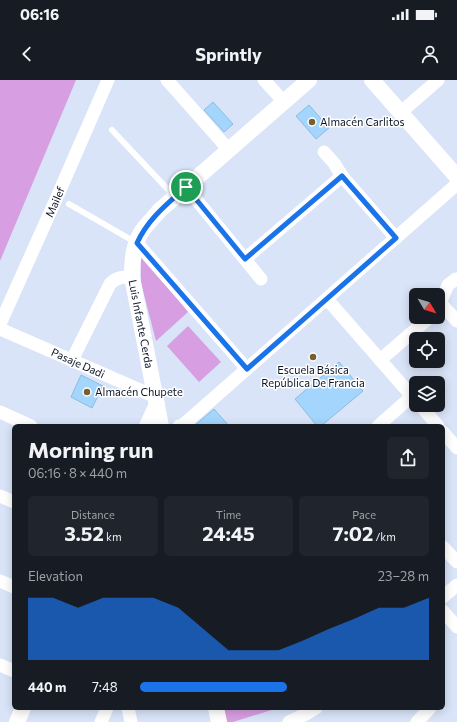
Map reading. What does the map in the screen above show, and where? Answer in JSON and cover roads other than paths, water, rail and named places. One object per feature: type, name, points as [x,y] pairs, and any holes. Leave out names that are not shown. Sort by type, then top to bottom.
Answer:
[{"type":"street","name":"Mailef","points":[[0,324],[108,80]]},
{"type":"street","points":[[167,80],[229,150]]},
{"type":"street","points":[[264,80],[284,102]]},
{"type":"street","name":"Luis Infante Cerda","points":[[161,424],[132,277],[133,257],[137,243],[142,232],[160,210],[309,80]]},
{"type":"street","points":[[372,80],[400,113],[454,168]]},
{"type":"street","points":[[400,113],[438,80]]},
{"type":"street","points":[[324,152],[334,163],[342,176],[396,238]]},
{"type":"street","points":[[245,259],[342,176]]},
{"type":"street","points":[[184,424],[457,184]]},
{"type":"street","points":[[180,192],[245,259],[261,279]]},
{"type":"street","points":[[137,243],[247,369]]},
{"type":"street","points":[[72,360],[112,281],[120,277],[132,277]]},
{"type":"street","points":[[445,292],[451,283],[456,279]]},
{"type":"street","points":[[326,299],[409,393]]},
{"type":"street","points":[[445,311],[457,321]]},
{"type":"street","points":[[380,360],[422,324]]},
{"type":"street","name":"Pasaje Dadi","points":[[0,329],[72,360],[156,400]]},
{"type":"street","points":[[148,424],[156,400]]},
{"type":"street","points":[[381,424],[409,406]]},
{"type":"street","points":[[0,412],[27,424]]},
{"type":"street","points":[[426,412],[436,424]]},
{"type":"street","points":[[445,434],[457,448]]},
{"type":"street","points":[[0,496],[12,501]]},
{"type":"street","points":[[445,549],[457,562]]},
{"type":"street","points":[[0,581],[12,586]]},
{"type":"street","points":[[445,596],[457,585]]},
{"type":"street","points":[[445,613],[457,627]]},
{"type":"street","points":[[0,665],[12,670]]},
{"type":"street","points":[[17,722],[22,710]]},
{"type":"street","points":[[101,722],[106,710]]},
{"type":"street","points":[[128,710],[131,722]]},
{"type":"street","points":[[216,710],[219,722]]},
{"type":"street","points":[[420,721],[428,710]]},
{"type":"street","points":[[289,722],[313,712]]},
{"type":"lane","points":[[112,130],[180,192]]},
{"type":"lane","points":[[69,204],[137,243]]},
{"type":"place","name":"Almacén Carlitos","points":[[312,122]]},
{"type":"place","name":"Escuela Básica República De Francia","points":[[313,357]]},
{"type":"place","name":"Almacén Chupete","points":[[87,392]]}]
